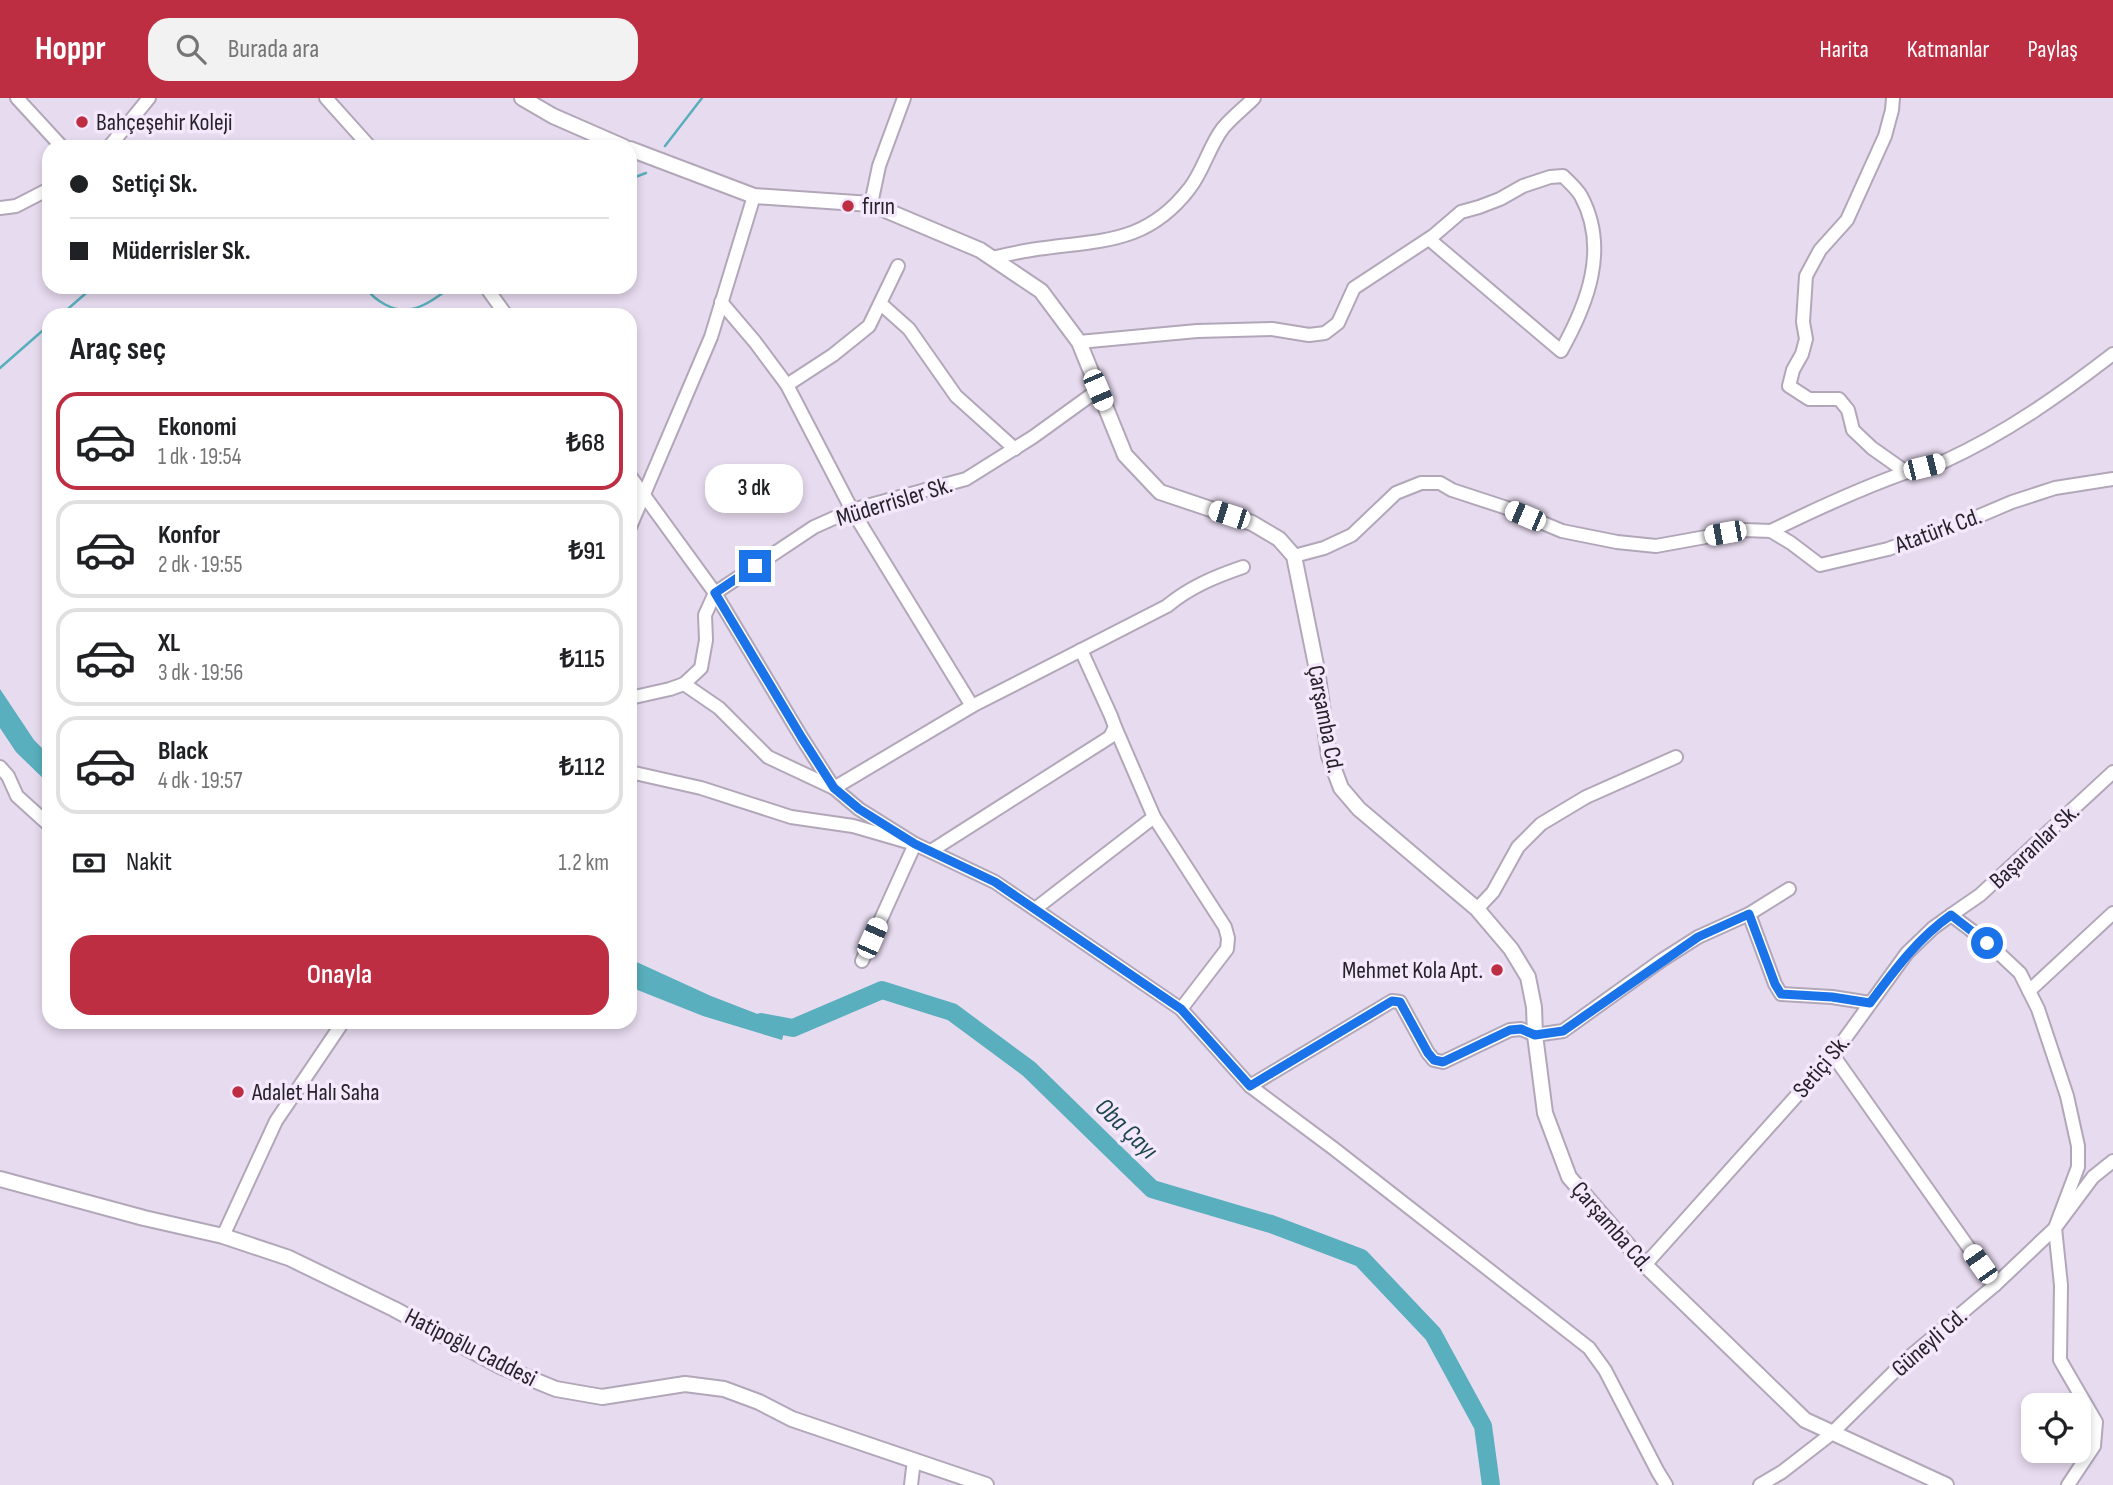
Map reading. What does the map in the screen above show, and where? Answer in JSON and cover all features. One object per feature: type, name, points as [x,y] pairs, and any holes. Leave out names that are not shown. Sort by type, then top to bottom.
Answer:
[{"type":"street","points":[[17,98],[56,140]]},
{"type":"street","points":[[115,140],[149,98]]},
{"type":"street","points":[[326,98],[364,140]]},
{"type":"street","points":[[522,98],[553,116],[608,140]]},
{"type":"street","points":[[871,204],[879,166],[904,98]]},
{"type":"street","points":[[992,258],[1043,248],[1101,242],[1137,232],[1168,212],[1191,187],[1223,128],[1254,98]]},
{"type":"street","points":[[1893,98],[1885,136],[1847,220],[1820,250],[1806,276],[1803,322],[1806,339],[1789,386],[1809,399],[1839,399],[1848,410],[1853,430],[1872,448],[1906,472]]},
{"type":"street","points":[[637,152],[754,197],[871,204],[980,250],[1041,291],[1079,342],[1125,456],[1160,492],[1252,523],[1279,539],[1294,556],[1324,548],[1352,535],[1396,493],[1420,483],[1440,483],[1452,490],[1507,508],[1562,531],[1617,542],[1656,546],[1744,530],[1771,531],[1825,505],[1906,472],[1943,463],[2004,430],[2060,395],[2113,354]]},
{"type":"street","points":[[1079,342],[1197,331],[1272,329],[1309,335],[1325,333],[1338,323],[1354,288],[1429,239],[1461,212],[1500,199],[1523,186],[1550,177],[1563,176],[1581,195],[1594,230],[1596,248],[1594,271],[1576,322],[1561,351],[1429,239]]},
{"type":"street","points":[[0,208],[16,206],[42,193]]},
{"type":"street","points":[[637,511],[711,337],[754,197]]},
{"type":"street","points":[[787,385],[833,355],[869,326],[898,266]]},
{"type":"street","points":[[721,302],[787,385],[852,510],[972,706]]},
{"type":"street","points":[[881,304],[909,329],[956,396],[1015,449]]},
{"type":"street","name":"Müderrisler Sk.","points":[[715,593],[814,527],[852,510],[966,479],[1015,449],[1098,390]]},
{"type":"street","name":"Atatürk Cd.","points":[[1771,531],[1791,542],[1820,565],[1888,549],[2055,488],[2113,479]]},
{"type":"street","points":[[637,486],[715,593],[834,788]]},
{"type":"street","name":"Çarşamba Cd.","points":[[1294,556],[1317,670],[1329,756],[1341,788],[1359,809],[1477,909],[1511,949],[1528,977],[1534,1007],[1545,1113],[1569,1177],[1645,1265],[1805,1420],[1946,1485]]},
{"type":"street","points":[[834,788],[972,706],[1167,606],[1211,578],[1243,567]]},
{"type":"street","points":[[637,696],[684,684],[701,668],[706,640],[705,615],[715,593]]},
{"type":"street","points":[[1081,650],[1154,817],[1225,927],[1227,949],[1181,1009]]},
{"type":"street","points":[[684,684],[719,708],[768,757],[834,788],[859,809],[915,844]]},
{"type":"street","points":[[931,851],[1110,737],[1115,727]]},
{"type":"street","points":[[1477,909],[1493,892],[1518,847],[1541,824],[1586,797],[1676,757]]},
{"type":"street","points":[[0,766],[17,796],[42,819]]},
{"type":"street","name":"Başaranlar Sk.","points":[[1951,915],[1980,895],[2113,772]]},
{"type":"street","points":[[637,774],[701,788],[792,817],[853,825],[915,844],[995,882],[1181,1009],[1250,1086],[1589,1348],[1605,1370],[1666,1485]]},
{"type":"street","points":[[1035,909],[1154,817]]},
{"type":"street","points":[[862,961],[915,844]]},
{"type":"street","points":[[1250,1086],[1392,1001],[1400,1002],[1428,1053],[1434,1060],[1443,1062],[1510,1030],[1521,1029],[1535,1035],[1563,1031],[1698,937],[1749,914],[1789,889]]},
{"type":"street","points":[[2029,991],[2113,913]]},
{"type":"street","points":[[1749,914],[1781,994],[1832,997],[1870,1003]]},
{"type":"street","points":[[1951,915],[2020,973],[2038,1009],[2067,1096],[2078,1146],[2078,1167],[2055,1228],[2061,1285],[2060,1360],[2096,1422],[2094,1446],[2068,1485]]},
{"type":"street","name":"Setiçi Sk.","points":[[1645,1265],[1833,1055],[1908,953],[1933,928],[1951,915]]},
{"type":"street","points":[[223,1236],[276,1121],[338,1029]]},
{"type":"street","points":[[1833,1055],[1995,1285]]},
{"type":"street","name":"Güneyli Cd.","points":[[1760,1485],[1782,1472],[1832,1434],[1907,1359],[1995,1285],[2055,1228],[2094,1177],[2113,1161]]},
{"type":"street","points":[[2078,1167],[2094,1177]]},
{"type":"street","name":"Hatipoğlu Caddesi","points":[[0,1179],[144,1218],[223,1236],[289,1258],[394,1309],[502,1367],[556,1389],[602,1397],[685,1384],[724,1389],[759,1402],[792,1419],[986,1485]]},
{"type":"street","points":[[911,1485],[914,1460]]},
{"type":"water","points":[[0,689],[42,748],[42,777],[16,752],[0,728]]},
{"type":"water","points":[[637,962],[711,996],[786,1025],[782,1040],[703,1016],[637,990]]},
{"type":"waterway","points":[[665,146],[702,98]]},
{"type":"waterway","points":[[637,176],[646,173]]},
{"type":"waterway","points":[[69,308],[85,294]]},
{"type":"waterway","points":[[371,294],[395,308]]},
{"type":"waterway","points":[[414,308],[441,294]]},
{"type":"waterway","points":[[0,368],[42,331]]},
{"type":"waterway","name":"Oba Çayı","points":[[761,1022],[793,1028],[882,990],[952,1012],[1029,1069],[1152,1189],[1271,1224],[1361,1258],[1433,1334],[1483,1426],[1491,1485]]},
{"type":"place","name":"Bahçeşehir Koleji","points":[[82,122]]},
{"type":"place","name":"fırın","points":[[848,206]]},
{"type":"place","name":"Mehmet Kola Apt.","points":[[1497,970]]},
{"type":"place","name":"Adalet Halı Saha","points":[[238,1092]]},
{"type":"route","points":[[755,566],[715,593],[834,788],[859,809],[915,844],[995,882],[1181,1009],[1250,1086],[1392,1001],[1400,1002],[1428,1053],[1434,1060],[1443,1062],[1510,1030],[1521,1029],[1535,1035],[1563,1031],[1698,937],[1749,914],[1781,994],[1832,997],[1870,1003],[1908,953],[1933,928],[1951,915],[1987,943]]}]
